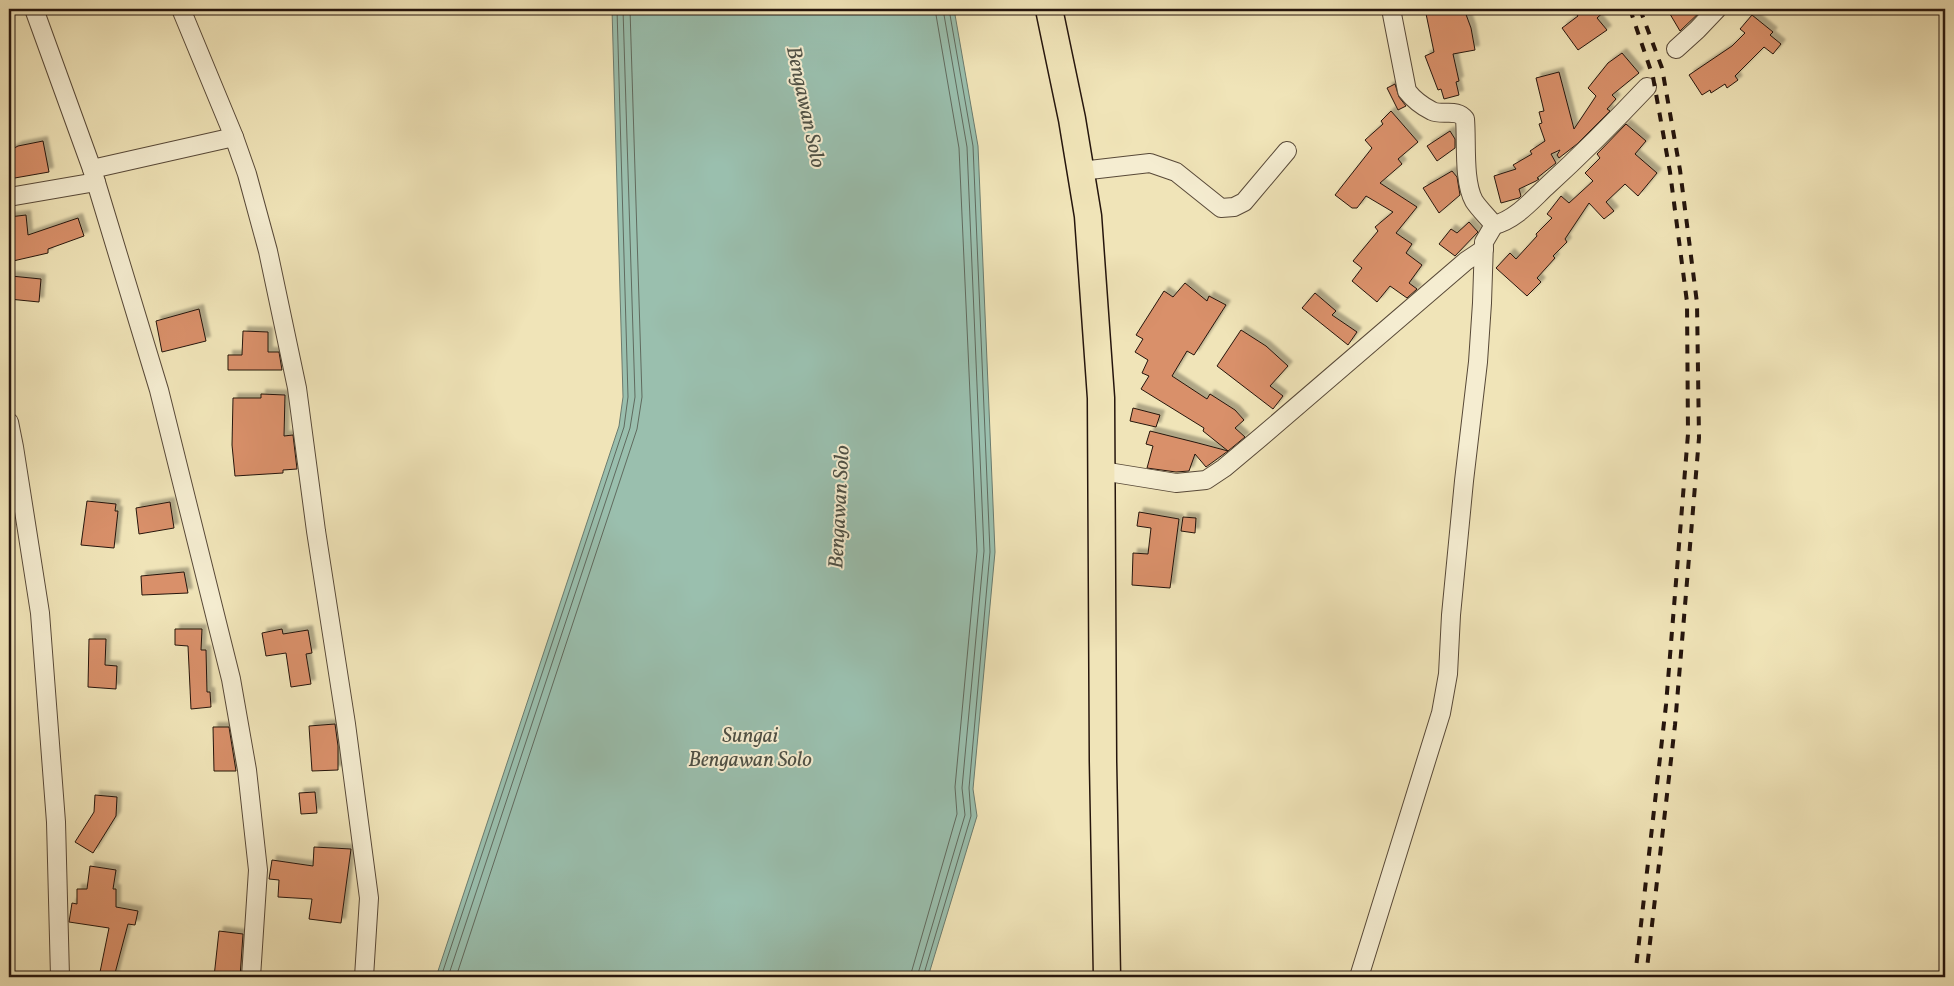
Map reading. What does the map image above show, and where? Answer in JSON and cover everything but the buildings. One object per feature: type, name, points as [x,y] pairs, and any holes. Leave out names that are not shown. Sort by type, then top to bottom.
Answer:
[{"type":"highway","points":[[1048,9],[1072,119],[1088,216],[1101,398],[1102,761],[1107,977]]},
{"type":"street","points":[[34,9],[94,176],[160,390],[231,679],[247,770],[258,870],[251,977]]},
{"type":"street","points":[[181,9],[234,137],[247,174],[268,251],[297,388],[316,531],[346,724],[369,898],[364,977]]},
{"type":"street","points":[[1391,9],[1407,91],[1416,102],[1434,112],[1459,113],[1465,119],[1468,179],[1472,195],[1475,202],[1494,225]]},
{"type":"street","points":[[1676,49],[1717,9]]},
{"type":"street","points":[[1359,977],[1441,713],[1448,674],[1451,615],[1478,362],[1486,238],[1494,225],[1504,223],[1519,212],[1592,144],[1647,87]]},
{"type":"street","points":[[9,197],[94,176],[234,137]]},
{"type":"street","points":[[1081,171],[1150,163],[1176,172],[1221,208],[1234,208],[1244,202],[1287,151]]},
{"type":"street","points":[[1102,472],[1176,483],[1206,480],[1224,468],[1261,437],[1466,261],[1484,249]]},
{"type":"street","points":[[9,422],[40,613],[56,822],[60,977]]},
{"type":"water","name":"Sungai Bengawan Solo","points":[[612,9],[954,9],[978,146],[995,552],[973,789],[977,816],[928,977],[436,977],[619,426],[623,397]]},
{"type":"railway","points":[[1630,9],[1653,77],[1670,172],[1687,302],[1688,434],[1666,705],[1635,977]]},
{"type":"railway","points":[[1640,9],[1662,68],[1680,170],[1697,303],[1699,438],[1675,725],[1646,977]]},
{"type":"water label","name":"Bengawan Solo","points":[[805,107]]},
{"type":"water label","name":"Bengawan Solo","points":[[840,507]]}]
